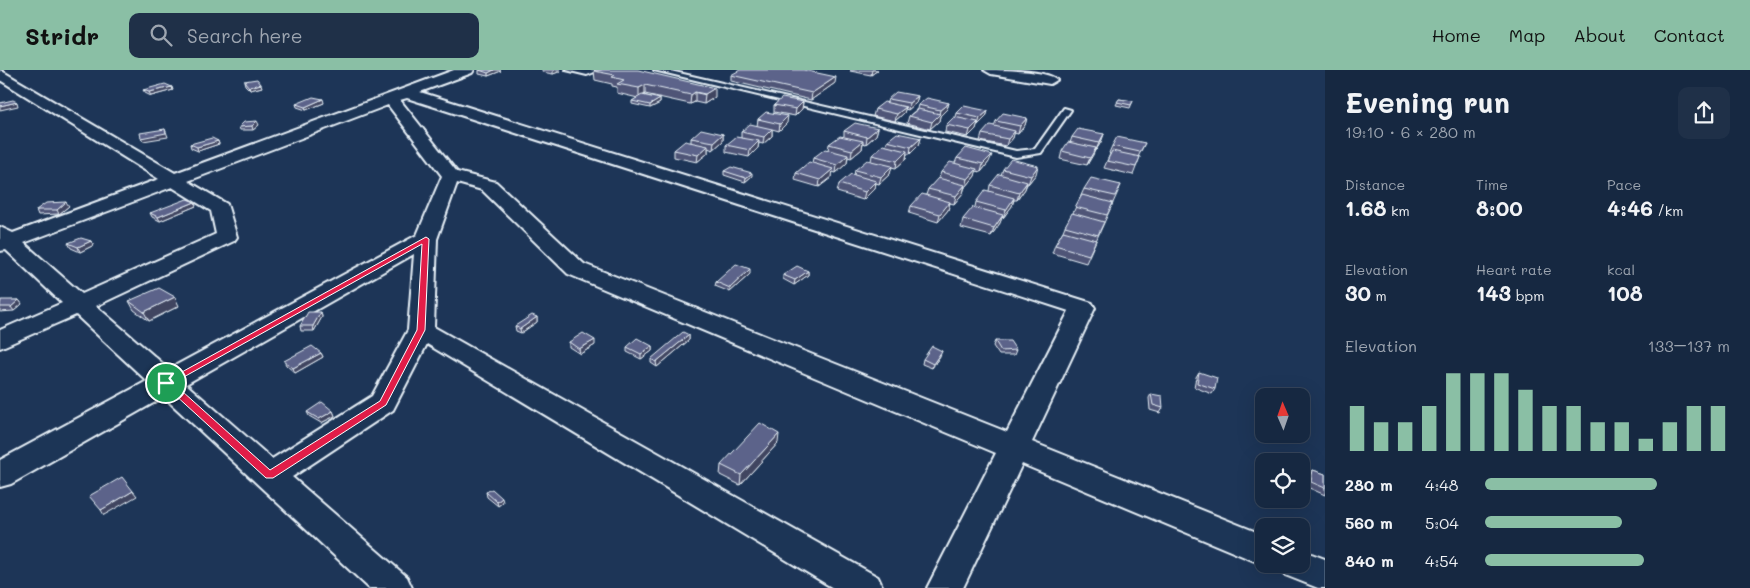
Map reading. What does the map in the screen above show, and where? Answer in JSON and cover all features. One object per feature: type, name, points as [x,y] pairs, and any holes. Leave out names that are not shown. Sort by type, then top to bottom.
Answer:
[{"type":"street","points":[[3,240],[176,179],[467,70]]},
{"type":"street","points":[[991,70],[1050,80]]},
{"type":"street","points":[[0,74],[176,179],[220,208],[227,236],[80,305],[0,340]]},
{"type":"street","points":[[399,95],[451,176],[489,186],[576,269],[1014,450],[1255,546]]},
{"type":"street","points":[[399,95],[1083,308],[945,588]]},
{"type":"street","points":[[269,476],[383,403],[421,330],[426,239],[451,176]]},
{"type":"street","points":[[0,475],[426,239]]},
{"type":"street","points":[[3,240],[80,305],[388,586]]},
{"type":"street","points":[[421,330],[865,588]]},
{"type":"street","points":[[1310,569],[1325,575]]},
{"type":"lane","points":[[569,70],[587,73],[597,70]]},
{"type":"lane","points":[[657,70],[1016,154],[1038,151],[1067,110]]},
{"type":"building","points":[[479,70],[494,70],[488,73]]},
{"type":"building","points":[[595,70],[638,70],[715,88],[705,94],[695,92],[691,95],[645,85],[639,88],[617,84],[624,80],[612,77],[615,75]]},
{"type":"building","points":[[740,70],[803,70],[836,77],[812,93],[731,75]]},
{"type":"building","points":[[257,79],[261,84],[249,87],[244,81]]},
{"type":"building","points":[[165,84],[172,87],[149,92],[143,90]]},
{"type":"building","points":[[896,92],[918,96],[909,103],[888,99]]},
{"type":"building","points":[[642,95],[660,99],[650,105],[632,101]]},
{"type":"building","points":[[313,97],[323,99],[305,107],[296,104]]},
{"type":"building","points":[[782,98],[803,102],[796,109],[774,105]]},
{"type":"building","points":[[927,98],[949,103],[940,110],[918,105]]},
{"type":"building","points":[[1119,99],[1133,101],[1131,105],[1117,102]]},
{"type":"building","points":[[13,100],[17,102],[0,106],[0,103]]},
{"type":"building","points":[[884,102],[906,107],[897,114],[875,109]]},
{"type":"building","points":[[964,106],[988,111],[980,118],[957,113]]},
{"type":"building","points":[[918,109],[940,114],[932,122],[909,116]]},
{"type":"building","points":[[766,112],[788,116],[780,124],[758,119]]},
{"type":"building","points":[[1003,113],[1027,118],[1020,126],[996,121]]},
{"type":"building","points":[[954,117],[978,122],[970,130],[946,125]]},
{"type":"building","points":[[257,121],[252,126],[239,127],[244,122]]},
{"type":"building","points":[[855,123],[878,128],[867,137],[844,131]]},
{"type":"building","points":[[750,124],[772,129],[764,137],[741,132]]},
{"type":"building","points":[[990,125],[1015,131],[1008,139],[982,134]]},
{"type":"building","points":[[165,129],[166,133],[141,138],[140,133]]},
{"type":"building","points":[[701,129],[723,134],[714,142],[691,138]]},
{"type":"building","points":[[1078,129],[1104,134],[1099,143],[1072,137]]},
{"type":"building","points":[[897,133],[921,138],[911,147],[887,141]]},
{"type":"building","points":[[840,136],[863,141],[852,150],[829,144]]},
{"type":"building","points":[[736,137],[759,141],[750,150],[726,145]]},
{"type":"building","points":[[1117,137],[1145,143],[1140,152],[1112,146]]},
{"type":"building","points":[[212,138],[218,141],[197,147],[190,144]]},
{"type":"building","points":[[685,141],[708,146],[698,155],[674,150]]},
{"type":"building","points":[[1068,142],[1096,148],[1090,158],[1062,151]]},
{"type":"building","points":[[883,145],[907,151],[897,161],[872,155]]},
{"type":"building","points":[[966,148],[992,155],[983,164],[957,158]]},
{"type":"building","points":[[825,149],[848,155],[837,165],[813,158]]},
{"type":"building","points":[[1112,151],[1140,157],[1136,167],[1107,161]]},
{"type":"building","points":[[1011,159],[1038,166],[1031,176],[1003,169]]},
{"type":"building","points":[[867,160],[892,166],[881,177],[855,170]]},
{"type":"building","points":[[809,162],[833,169],[820,180],[796,173]]},
{"type":"building","points":[[950,162],[977,169],[968,179],[941,172]]},
{"type":"building","points":[[731,167],[752,173],[746,178],[724,171]]},
{"type":"building","points":[[851,174],[876,181],[865,192],[839,184]]},
{"type":"building","points":[[999,174],[1027,182],[1019,193],[990,185]]},
{"type":"building","points":[[938,178],[965,185],[956,196],[928,189]]},
{"type":"building","points":[[1091,178],[1121,185],[1115,196],[1084,189]]},
{"type":"building","points":[[985,190],[1014,198],[1006,210],[976,202]]},
{"type":"building","points":[[922,194],[950,202],[940,214],[911,206]]},
{"type":"building","points":[[1082,195],[1113,203],[1107,215],[1075,207]]},
{"type":"building","points":[[187,199],[195,202],[158,217],[150,213]]},
{"type":"building","points":[[66,202],[57,210],[36,210],[46,203]]},
{"type":"building","points":[[973,207],[1003,215],[994,228],[963,219]]},
{"type":"building","points":[[1072,213],[1104,222],[1098,235],[1065,226]]},
{"type":"building","points":[[1063,231],[1096,240],[1089,255],[1055,245]]},
{"type":"building","points":[[81,238],[91,241],[78,247],[68,243]]},
{"type":"building","points":[[736,264],[750,269],[730,288],[716,282]]},
{"type":"building","points":[[797,266],[808,271],[795,280],[783,275]]},
{"type":"building","points":[[159,288],[175,297],[144,312],[129,301]]},
{"type":"building","points":[[1,300],[19,300],[11,307],[0,307]]},
{"type":"building","points":[[308,312],[321,312],[313,326],[300,326]]},
{"type":"building","points":[[532,315],[537,317],[520,329],[515,326]]},
{"type":"building","points":[[683,332],[689,335],[656,362],[651,359]]},
{"type":"building","points":[[583,333],[595,340],[579,349],[569,342]]},
{"type":"building","points":[[637,338],[652,346],[641,354],[627,347]]},
{"type":"building","points":[[995,341],[1010,341],[1016,350],[1001,351]]},
{"type":"building","points":[[312,346],[321,353],[293,368],[284,361]]},
{"type":"building","points":[[932,346],[942,351],[933,364],[923,359]]},
{"type":"building","points":[[1199,372],[1217,378],[1215,389],[1197,383]]},
{"type":"building","points":[[1151,394],[1162,396],[1163,408],[1153,405]]},
{"type":"building","points":[[322,402],[333,411],[319,419],[307,412]]},
{"type":"building","points":[[760,423],[779,434],[741,475],[721,465]]},
{"type":"building","points":[[1313,470],[1325,474],[1325,488],[1311,482]]},
{"type":"building","points":[[122,477],[133,491],[101,510],[89,496]]},
{"type":"building","points":[[492,489],[502,498],[497,502],[486,492]]},
{"type":"route","points":[[426,239],[421,330],[383,403],[269,476],[166,383],[426,239]]}]
